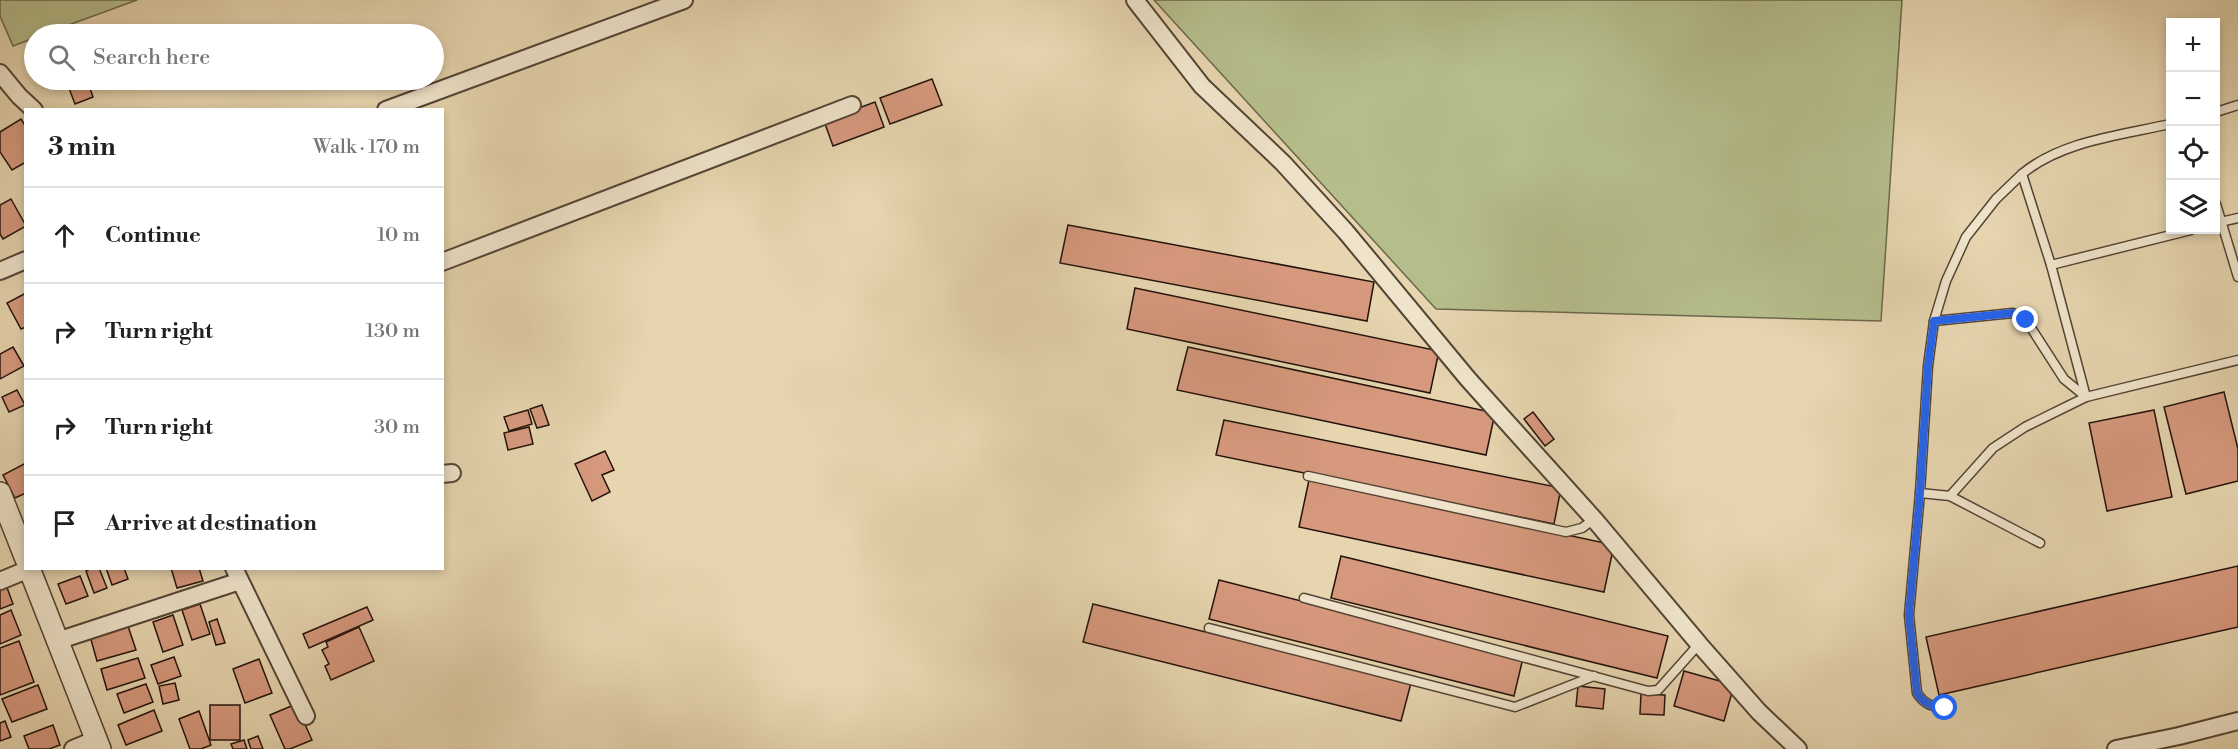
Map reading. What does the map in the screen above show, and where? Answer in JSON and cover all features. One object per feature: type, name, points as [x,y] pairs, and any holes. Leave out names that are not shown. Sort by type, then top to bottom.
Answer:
[{"type":"street","points":[[444,89],[684,0]]},
{"type":"street","points":[[1135,0],[1202,86],[1283,163],[1346,232],[1468,379],[1594,519],[1759,712],[1798,749]]},
{"type":"street","points":[[0,73],[32,108]]},
{"type":"street","points":[[391,108],[440,90]]},
{"type":"street","points":[[444,261],[852,105]]},
{"type":"street","points":[[0,271],[24,261]]},
{"type":"street","points":[[0,493],[24,554]]},
{"type":"street","points":[[0,581],[27,570]]},
{"type":"street","points":[[29,570],[98,744],[73,749]]},
{"type":"street","points":[[57,641],[236,572],[306,716]]},
{"type":"street","points":[[2116,749],[2238,721]]},
{"type":"lane","points":[[2220,111],[2238,105]]},
{"type":"lane","points":[[1945,708],[1931,707],[1917,693],[1909,615],[1927,378],[1934,321],[1946,281],[1966,237],[1996,199],[2037,161],[2066,149],[2166,125]]},
{"type":"lane","points":[[2022,174],[2051,265],[2086,397]]},
{"type":"lane","points":[[2220,222],[2238,218]]},
{"type":"lane","points":[[2220,228],[2238,277]]},
{"type":"lane","points":[[2051,265],[2175,234]]},
{"type":"lane","points":[[1934,321],[2013,313],[2026,320],[2064,379],[2086,397]]},
{"type":"lane","points":[[1950,496],[1993,448],[2025,428],[2086,397],[2238,360]]},
{"type":"lane","points":[[1308,476],[1566,532],[1582,528],[1594,519]]},
{"type":"lane","points":[[1920,493],[1950,496],[2040,543]]},
{"type":"lane","points":[[1304,598],[1648,691],[1658,690],[1700,644]]},
{"type":"lane","points":[[1209,628],[1515,707],[1594,676]]},
{"type":"green space","points":[[0,0],[137,0],[71,24],[24,24],[24,42],[13,46],[0,16]]},
{"type":"green space","points":[[1154,0],[1902,0],[1881,321],[1436,309]]},
{"type":"building","points":[[932,79],[942,105],[890,124],[880,98]]},
{"type":"building","points":[[70,90],[91,90],[93,97],[75,104]]},
{"type":"building","points":[[875,102],[884,127],[833,146],[824,121]]},
{"type":"building","points":[[21,119],[24,124],[24,163],[12,170],[0,152],[0,132]]},
{"type":"building","points":[[11,199],[24,222],[24,227],[3,239],[0,234],[0,205]]},
{"type":"building","points":[[1068,225],[1374,282],[1367,321],[1060,263]]},
{"type":"building","points":[[1135,288],[1439,351],[1430,393],[1127,329]]},
{"type":"building","points":[[24,294],[24,328],[21,329],[7,303]]},
{"type":"building","points":[[13,347],[24,366],[0,379],[0,354]]},
{"type":"building","points":[[1188,347],[1495,413],[1486,455],[1177,390]]},
{"type":"building","points":[[17,390],[24,405],[9,412],[2,397]]},
{"type":"building","points":[[2224,392],[2238,449],[2238,481],[2186,494],[2164,407]]},
{"type":"building","points":[[542,405],[549,425],[537,428],[530,409]]},
{"type":"building","points":[[528,410],[532,424],[509,431],[504,417]]},
{"type":"building","points":[[2154,410],[2172,497],[2107,511],[2089,423]]},
{"type":"building","points":[[1533,412],[1554,439],[1545,446],[1524,419]]},
{"type":"building","points":[[1224,420],[1561,488],[1554,524],[1216,455]]},
{"type":"building","points":[[529,427],[533,444],[508,450],[504,433]]},
{"type":"building","points":[[605,451],[614,470],[602,475],[610,492],[592,501],[575,464]]},
{"type":"building","points":[[24,464],[24,494],[15,498],[3,475]]},
{"type":"building","points":[[1309,480],[1614,545],[1604,592],[1299,527]]},
{"type":"building","points":[[1341,556],[1668,636],[1657,678],[1331,598]]},
{"type":"building","points":[[2238,566],[2238,627],[1939,695],[1926,637]]},
{"type":"building","points":[[100,570],[107,588],[94,593],[86,571]]},
{"type":"building","points":[[107,570],[125,570],[128,579],[112,585]]},
{"type":"building","points":[[172,570],[200,570],[203,581],[177,588]]},
{"type":"building","points":[[80,576],[88,596],[66,604],[58,584]]},
{"type":"building","points":[[1219,580],[1523,658],[1514,696],[1209,619]]},
{"type":"building","points":[[5,582],[13,604],[0,609],[0,584]]},
{"type":"building","points":[[200,604],[210,634],[192,640],[182,610]]},
{"type":"building","points":[[1093,604],[1411,683],[1401,721],[1083,642]]},
{"type":"building","points":[[367,607],[373,620],[309,648],[303,634]]},
{"type":"building","points":[[11,610],[21,635],[0,644],[0,615]]},
{"type":"building","points":[[173,615],[183,645],[163,652],[153,622]]},
{"type":"building","points":[[217,619],[225,643],[216,645],[209,622]]},
{"type":"building","points":[[128,626],[136,650],[97,661],[90,636]]},
{"type":"building","points":[[359,627],[374,661],[331,680],[325,666],[329,664],[322,650],[328,647],[326,642]]},
{"type":"building","points":[[19,641],[34,682],[0,695],[0,648]]},
{"type":"building","points":[[174,657],[181,676],[158,684],[151,665]]},
{"type":"building","points":[[138,658],[145,678],[107,690],[101,669]]},
{"type":"building","points":[[259,659],[272,693],[245,703],[233,669]]},
{"type":"building","points":[[1684,671],[1734,685],[1724,721],[1674,706]]},
{"type":"building","points":[[175,683],[179,700],[163,704],[159,686]]},
{"type":"building","points":[[146,684],[153,702],[124,713],[117,694]]},
{"type":"building","points":[[38,685],[47,709],[12,722],[2,699]]},
{"type":"building","points":[[1578,686],[1605,689],[1603,709],[1576,706]]},
{"type":"building","points":[[1641,694],[1665,695],[1664,715],[1640,714]]},
{"type":"building","points":[[296,704],[312,740],[285,749],[270,715]]},
{"type":"building","points":[[210,705],[240,705],[240,740],[210,740]]},
{"type":"building","points":[[154,710],[162,731],[126,745],[118,725]]},
{"type":"building","points":[[199,711],[211,745],[201,749],[190,749],[179,719]]},
{"type":"building","points":[[5,721],[11,737],[0,741],[0,723]]},
{"type":"building","points":[[53,725],[60,745],[49,749],[29,749],[24,736]]},
{"type":"building","points":[[258,736],[263,749],[251,749],[248,740]]},
{"type":"building","points":[[244,740],[247,749],[233,749],[231,744]]},
{"type":"route","points":[[1945,708],[1931,707],[1917,693],[1909,615],[1928,366],[1934,321],[2013,313],[2026,320]]}]
